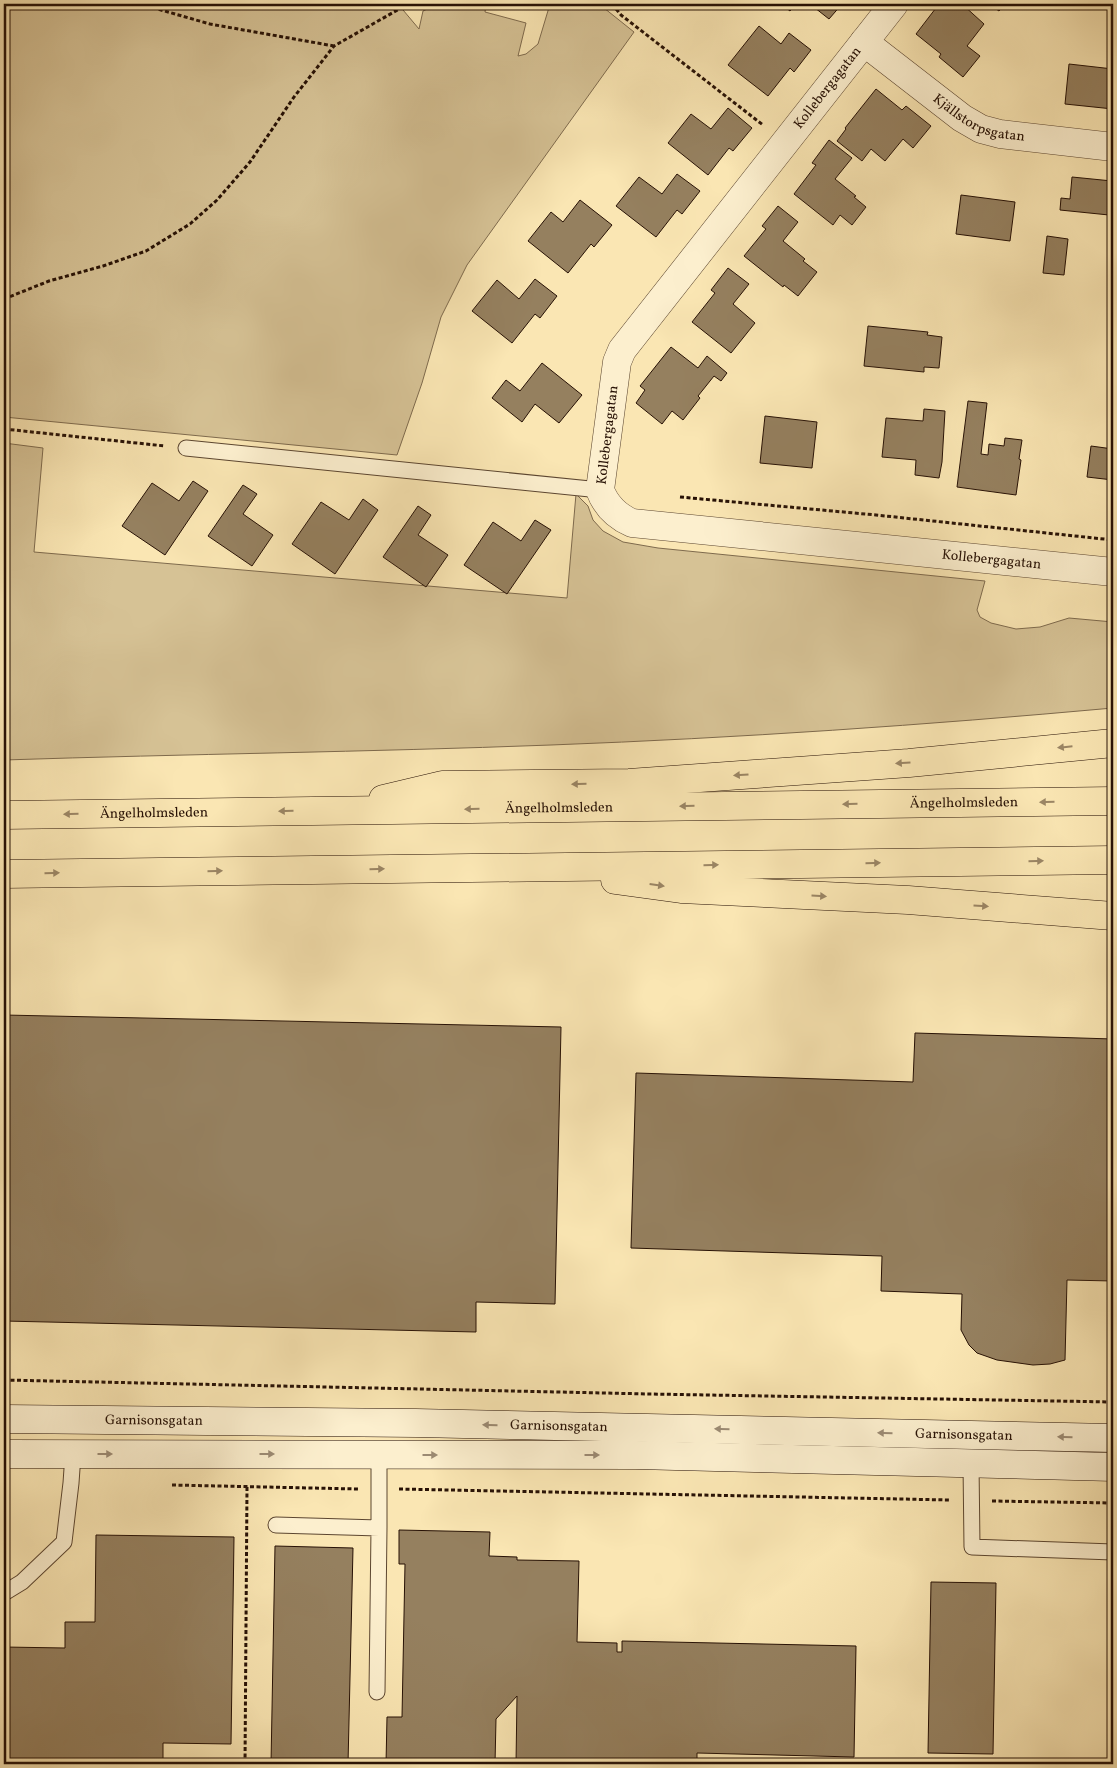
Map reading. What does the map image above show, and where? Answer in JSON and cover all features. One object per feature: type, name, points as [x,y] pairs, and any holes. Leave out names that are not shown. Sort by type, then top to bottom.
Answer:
[{"type":"highway","points":[[334,811],[442,785],[629,783],[910,763],[1113,743]]},
{"type":"highway","name":"Ängelholmsleden","points":[[4,815],[1113,801]]},
{"type":"highway","points":[[4,874],[1113,860]]},
{"type":"highway","points":[[522,867],[681,889],[908,900],[1113,916]]},
{"type":"street","name":"Kollebergagatan","points":[[894,4],[622,350],[617,362],[600,490],[605,502],[612,510],[622,519],[632,523],[1113,572]]},
{"type":"street","name":"Kjällstorpsgatan","points":[[864,42],[962,118],[981,129],[1000,134],[1113,148]]},
{"type":"street","name":"Garnisonsgatan","points":[[4,1419],[426,1423],[1113,1438]]},
{"type":"street","name":"Garnisonsgatan","points":[[4,1454],[636,1455],[1113,1467]]},
{"type":"lane","points":[[186,448],[600,490]]},
{"type":"lane","points":[[4,1593],[22,1582],[64,1542],[71,1483],[72,1454]]},
{"type":"lane","points":[[377,1692],[380,1454]]},
{"type":"lane","points":[[971,1463],[972,1547],[1113,1552]]},
{"type":"lane","points":[[276,1525],[379,1528]]},
{"type":"path","points":[[140,4],[210,24],[334,46]]},
{"type":"path","points":[[4,299],[49,281],[103,266],[146,251],[190,224],[217,200],[250,162],[294,97],[334,46],[408,4]]},
{"type":"path","points":[[612,4],[621,14],[784,142]]},
{"type":"path","points":[[4,429],[186,448]]},
{"type":"path","points":[[679,497],[876,515],[1113,540]]},
{"type":"path","points":[[4,1380],[1113,1402]]},
{"type":"path","points":[[169,1485],[366,1489]]},
{"type":"path","points":[[245,1764],[248,1486]]},
{"type":"path","points":[[396,1489],[1113,1503]]},
{"type":"shaded area","points":[[4,4],[398,4],[419,29],[423,11],[438,4],[486,4],[485,12],[526,23],[518,56],[526,54],[538,44],[550,4],[599,4],[634,32],[467,265],[441,317],[422,383],[397,455],[4,417]]},
{"type":"shaded area","points":[[4,443],[43,448],[34,552],[567,598],[576,494],[588,506],[593,520],[603,531],[623,542],[658,548],[985,581],[977,610],[980,617],[991,623],[1016,629],[1040,627],[1069,618],[1113,622],[1113,708],[973,720],[692,739],[551,745],[4,760]]},
{"type":"building","points":[[781,4],[796,4],[790,11]]},
{"type":"building","points":[[810,4],[842,4],[829,19]]},
{"type":"building","points":[[939,4],[962,4],[984,24],[967,46],[980,56],[963,77],[939,57],[941,54],[916,34]]},
{"type":"building","points":[[989,4],[1005,4],[999,11]]},
{"type":"building","points":[[759,26],[781,44],[789,33],[811,50],[794,72],[790,68],[768,96],[728,65]]},
{"type":"building","points":[[1069,64],[1113,69],[1113,109],[1065,104]]},
{"type":"building","points":[[876,89],[902,110],[906,106],[931,126],[913,148],[903,139],[885,161],[871,149],[862,161],[837,141]]},
{"type":"building","points":[[728,108],[752,128],[733,151],[729,148],[708,175],[668,143],[691,114],[711,129]]},
{"type":"building","points":[[829,140],[852,158],[835,179],[866,207],[852,225],[840,215],[833,225],[794,194],[816,165],[812,163]]},
{"type":"building","points":[[677,174],[700,191],[682,214],[677,210],[656,237],[616,206],[639,177],[662,194]]},
{"type":"building","points":[[1072,177],[1112,181],[1109,215],[1060,210],[1061,198],[1070,199]]},
{"type":"building","points":[[961,195],[1015,202],[1010,241],[956,234]]},
{"type":"building","points":[[580,200],[612,225],[594,247],[591,244],[568,273],[528,241],[551,212],[563,222]]},
{"type":"building","points":[[778,206],[798,222],[783,241],[805,259],[803,261],[817,272],[798,296],[784,285],[783,287],[744,256],[766,229],[762,226]]},
{"type":"building","points":[[1047,236],[1068,239],[1064,275],[1043,273]]},
{"type":"building","points":[[728,268],[749,284],[733,304],[755,323],[731,353],[692,322],[715,293],[711,290]]},
{"type":"building","points":[[535,279],[557,296],[540,318],[535,314],[512,343],[472,311],[497,280],[519,299]]},
{"type":"building","points":[[868,326],[928,332],[927,335],[942,337],[939,368],[924,367],[924,372],[864,366]]},
{"type":"building","points":[[671,347],[698,368],[707,356],[727,373],[721,381],[714,376],[698,396],[700,398],[683,420],[672,411],[662,424],[636,403],[645,390],[640,386]]},
{"type":"building","points":[[542,363],[582,395],[559,423],[535,404],[522,422],[492,398],[506,380],[520,391]]},
{"type":"building","points":[[968,401],[987,403],[981,454],[988,455],[989,444],[1004,446],[1005,438],[1022,440],[1016,495],[957,487]]},
{"type":"building","points":[[924,409],[945,411],[942,462],[939,478],[915,475],[916,460],[882,457],[886,418],[923,421]]},
{"type":"building","points":[[765,416],[817,422],[812,468],[760,463]]},
{"type":"building","points":[[1091,446],[1113,449],[1113,480],[1087,477]]},
{"type":"building","points":[[193,481],[208,491],[165,555],[122,526],[152,483],[179,501]]},
{"type":"building","points":[[243,485],[257,494],[243,514],[273,535],[252,566],[208,536]]},
{"type":"building","points":[[363,499],[378,510],[335,574],[292,544],[321,502],[349,520]]},
{"type":"building","points":[[418,506],[431,515],[418,535],[448,555],[426,587],[383,557]]},
{"type":"building","points":[[535,520],[551,530],[507,594],[464,565],[493,522],[521,541]]},
{"type":"building","points":[[4,1015],[561,1027],[555,1304],[476,1302],[476,1332],[4,1321]]},
{"type":"building","points":[[915,1033],[1113,1039],[1113,1281],[1067,1280],[1065,1360],[1050,1364],[1033,1365],[997,1360],[977,1353],[969,1345],[961,1330],[962,1294],[881,1291],[882,1256],[631,1248],[636,1073],[913,1082]]},
{"type":"building","points":[[399,1530],[490,1532],[489,1556],[517,1557],[517,1560],[579,1561],[577,1642],[617,1643],[617,1652],[622,1652],[622,1641],[856,1646],[854,1757],[697,1753],[697,1764],[516,1764],[517,1696],[496,1719],[495,1764],[386,1764],[387,1717],[402,1717],[405,1564],[399,1564]]},
{"type":"building","points":[[96,1535],[234,1537],[231,1744],[163,1743],[163,1764],[4,1764],[4,1647],[65,1648],[65,1622],[95,1622]]},
{"type":"building","points":[[275,1546],[353,1548],[348,1764],[271,1764]]},
{"type":"building","points":[[931,1582],[996,1583],[993,1754],[928,1753]]}]
